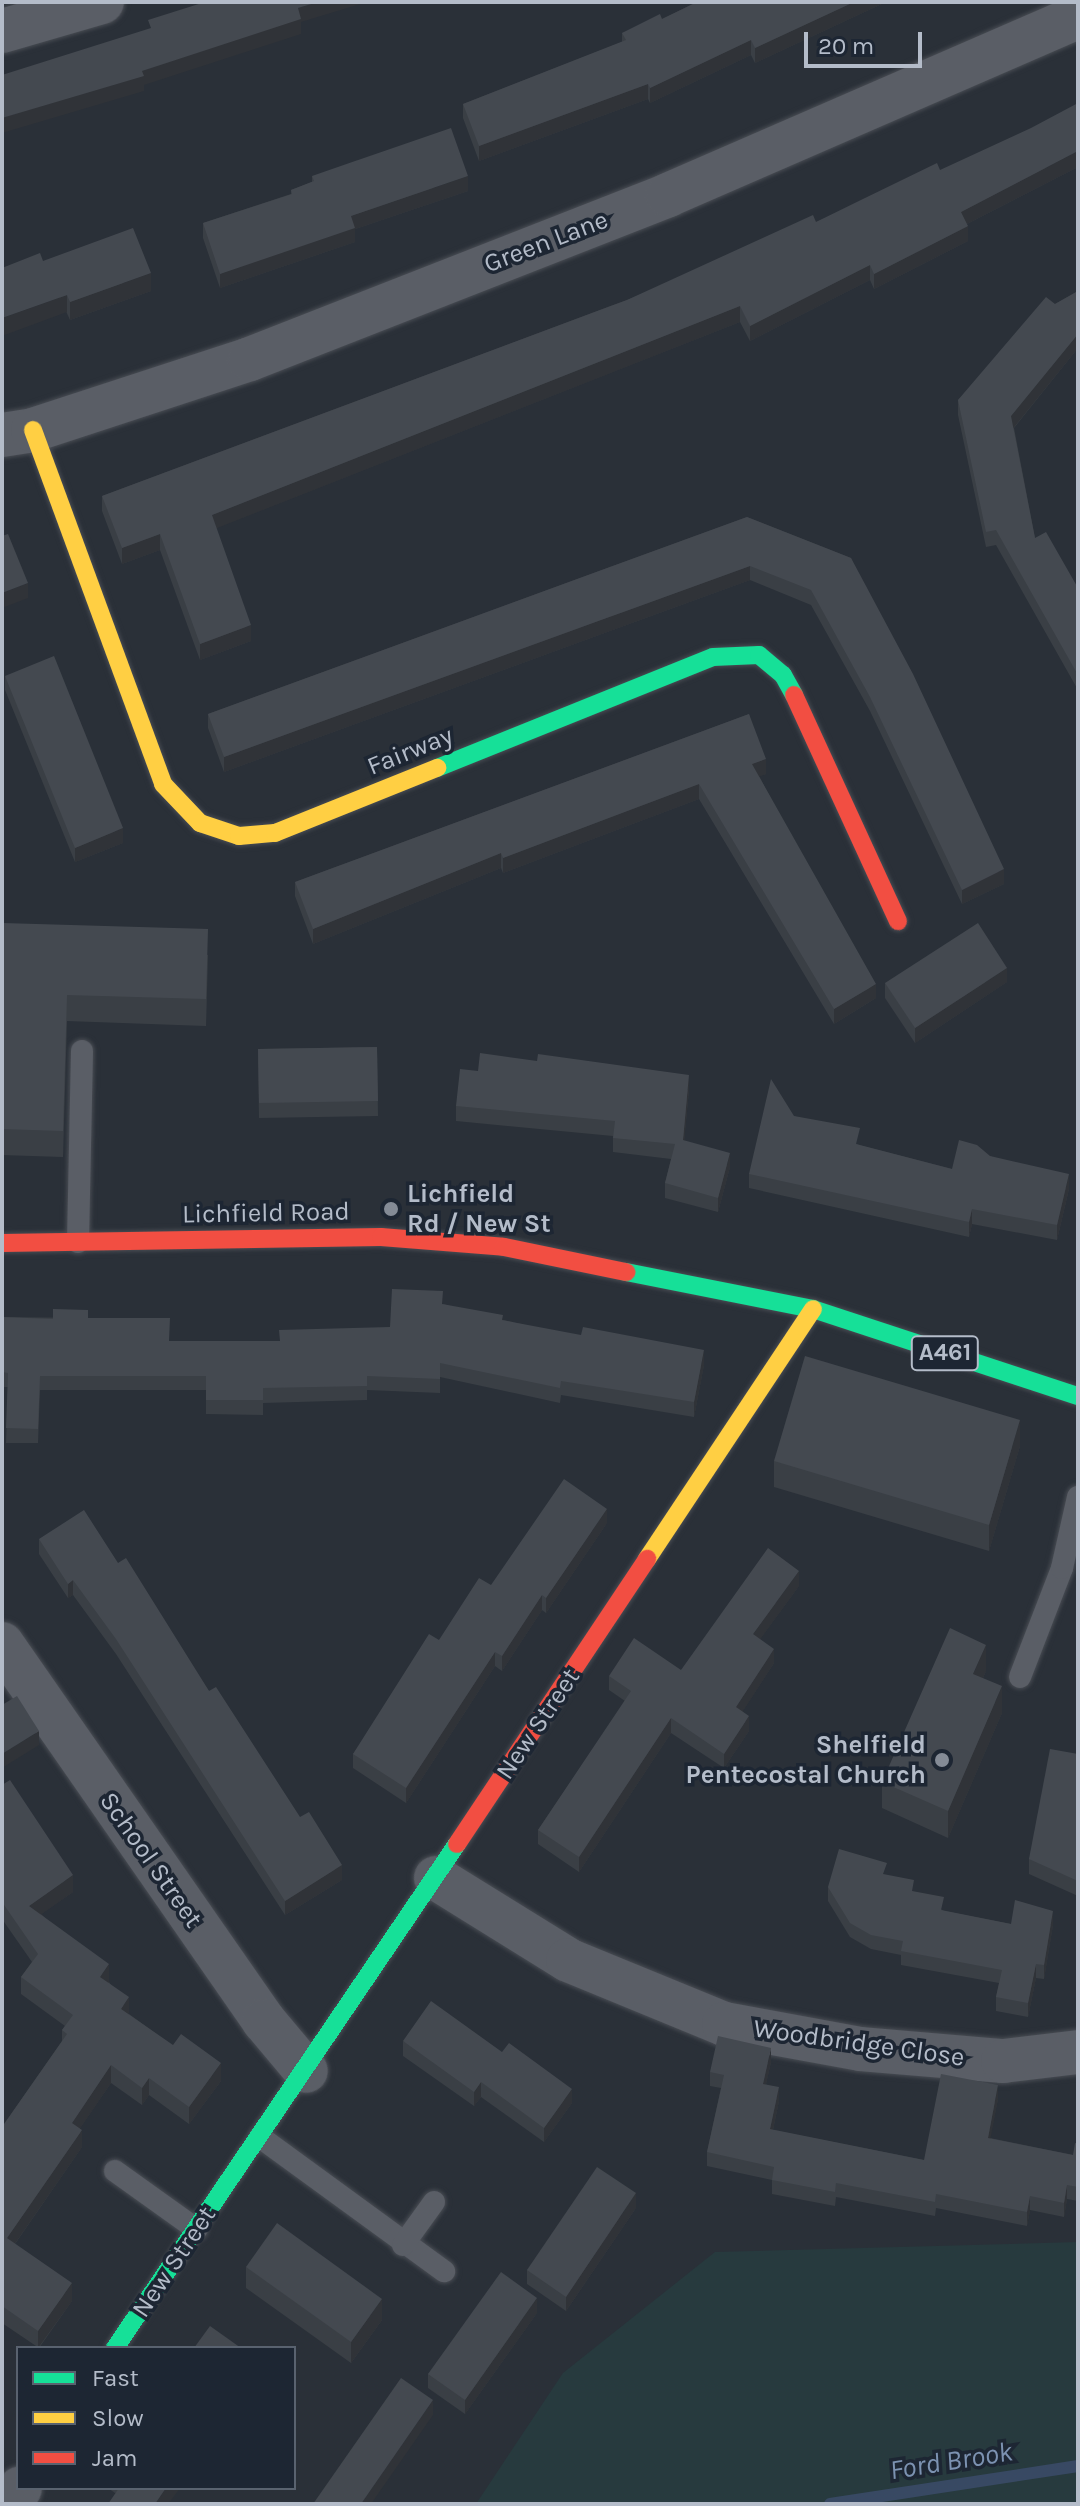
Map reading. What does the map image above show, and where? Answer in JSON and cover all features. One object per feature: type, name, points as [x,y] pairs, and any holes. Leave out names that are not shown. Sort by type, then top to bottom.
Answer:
[{"type":"main road","name":"Fairway","points":[[18,432],[163,784],[200,823],[239,836],[275,833],[713,657],[759,655],[783,675],[797,700],[898,921]]},
{"type":"main road","name":"Lichfield Road","points":[[2,1243],[381,1237],[504,1247],[813,1309]]},
{"type":"main road","name":"A461","points":[[813,1309],[1078,1396]]},
{"type":"main road","name":"New Street","points":[[116,2346],[436,1878],[813,1309]]},
{"type":"street","points":[[2,31],[102,2]]},
{"type":"street","name":"Green Lane","points":[[18,432],[250,359],[668,195],[1055,16]]},
{"type":"street","name":"School Street","points":[[2,1644],[245,1995],[306,2071]]},
{"type":"street","name":"Woodbridge Close","points":[[436,1878],[568,1960],[724,2024],[860,2049],[1003,2061],[1078,2052]]},
{"type":"lane","points":[[78,1242],[82,1051]]},
{"type":"lane","points":[[1020,1677],[1062,1568],[1078,1497]]},
{"type":"lane","points":[[260,2137],[403,2245],[444,2271]]},
{"type":"lane","points":[[115,2171],[196,2229]]},
{"type":"lane","points":[[403,2245],[434,2202]]},
{"type":"green space","points":[[1078,2242],[1078,2504],[476,2504],[563,2373],[715,2252]]},
{"type":"building","points":[[205,2],[318,2],[298,8],[301,19],[142,71],[144,76],[2,118],[2,75],[151,28],[148,20]]},
{"type":"building","points":[[697,2],[854,2],[755,48],[751,40],[650,88],[648,84],[479,146],[463,104],[626,40],[622,33],[660,14],[662,19]]},
{"type":"building","points":[[1078,103],[1078,151],[961,212],[968,226],[874,274],[870,265],[750,326],[740,306],[212,515],[251,625],[200,644],[160,534],[122,548],[102,496],[627,300],[813,215],[816,222],[937,163],[940,170]]},
{"type":"building","points":[[451,128],[468,176],[351,216],[355,228],[220,274],[203,223],[292,194],[291,190],[314,181],[312,176]]},
{"type":"building","points":[[133,228],[151,273],[70,302],[67,295],[2,318],[2,268],[40,253],[43,261]]},
{"type":"building","points":[[1078,291],[1078,334],[1011,416],[1035,538],[1046,532],[1078,588],[1078,675],[996,530],[986,532],[958,400],[1046,297],[1055,304]]},
{"type":"building","points":[[747,517],[851,558],[913,674],[1004,869],[962,890],[870,697],[811,590],[750,566],[224,757],[208,714]]},
{"type":"building","points":[[8,534],[28,583],[2,593],[2,536]]},
{"type":"building","points":[[54,656],[123,828],[75,848],[5,676]]},
{"type":"building","points":[[749,714],[766,759],[752,764],[876,984],[834,1009],[699,784],[503,858],[501,853],[313,929],[295,882]]},
{"type":"building","points":[[2,923],[208,929],[206,999],[67,995],[63,1131],[2,1129]]},
{"type":"building","points":[[978,923],[1007,968],[915,1028],[885,983]]},
{"type":"building","points":[[377,1047],[378,1101],[259,1103],[258,1049]]},
{"type":"building","points":[[480,1053],[537,1061],[538,1054],[689,1075],[683,1140],[730,1153],[718,1198],[665,1183],[675,1144],[613,1138],[615,1121],[456,1106],[460,1069],[478,1071]]},
{"type":"building","points":[[771,1079],[794,1116],[860,1128],[856,1144],[952,1169],[959,1140],[977,1145],[990,1156],[1069,1174],[1057,1225],[972,1209],[969,1222],[749,1174]]},
{"type":"building","points":[[392,1289],[443,1291],[442,1304],[503,1315],[502,1320],[581,1335],[583,1327],[704,1350],[694,1402],[561,1381],[560,1388],[440,1363],[440,1379],[367,1376],[367,1386],[263,1388],[263,1400],[206,1400],[206,1376],[40,1376],[38,1429],[6,1428],[8,1373],[2,1372],[2,1317],[53,1319],[53,1309],[88,1310],[88,1318],[170,1318],[169,1341],[280,1341],[279,1330],[390,1327]]},
{"type":"building","points":[[805,1356],[1020,1420],[989,1525],[774,1461]]},
{"type":"building","points":[[564,1479],[607,1509],[546,1598],[542,1595],[502,1656],[495,1652],[406,1788],[353,1754],[429,1634],[439,1640],[479,1578],[491,1585]]},
{"type":"building","points":[[84,1510],[118,1563],[126,1558],[209,1691],[216,1687],[300,1817],[309,1812],[342,1865],[285,1901],[116,1639],[73,1580],[68,1584],[39,1539]]},
{"type":"building","points":[[768,1548],[799,1571],[753,1634],[774,1649],[736,1707],[749,1716],[724,1754],[671,1718],[579,1857],[538,1830],[631,1691],[609,1676],[634,1638],[681,1670]]},
{"type":"building","name":"Shelfield Pentecostal Church","points":[[950,1628],[986,1645],[973,1674],[1002,1686],[948,1811],[882,1782]]},
{"type":"building","points":[[17,1696],[39,1731],[2,1754],[2,1705]]},
{"type":"building","points":[[1050,1749],[1078,1754],[1078,1881],[1029,1859]]},
{"type":"building","points":[[10,1780],[73,1875],[29,1906],[109,1964],[100,1977],[129,1997],[121,2009],[173,2045],[181,2034],[221,2063],[189,2107],[149,2078],[142,2088],[111,2065],[72,2123],[82,2130],[7,2238],[72,2283],[38,2331],[2,2306],[2,2127],[67,2034],[62,2030],[73,2015],[21,1977],[38,1954],[2,1902],[2,1785]]},
{"type":"building","points":[[839,1849],[887,1863],[883,1874],[914,1880],[912,1891],[944,1897],[941,1910],[1011,1924],[1015,1900],[1053,1911],[1044,1965],[1036,1964],[1028,2003],[996,1997],[1002,1970],[901,1951],[903,1941],[871,1935],[850,1923],[828,1887]]},
{"type":"building","points":[[431,2001],[502,2052],[509,2043],[572,2089],[544,2128],[481,2082],[474,2092],[403,2041]]},
{"type":"building","points":[[718,2036],[771,2048],[763,2084],[779,2087],[770,2129],[924,2160],[941,2074],[998,2085],[988,2138],[1073,2155],[1075,2143],[1078,2144],[1078,2187],[1067,2185],[1064,2203],[1030,2196],[1027,2212],[936,2194],[935,2202],[836,2183],[835,2192],[772,2180],[774,2167],[707,2152],[724,2075],[710,2072]]},
{"type":"building","points":[[597,2167],[636,2193],[566,2297],[527,2270]]},
{"type":"building","points":[[277,2223],[382,2299],[351,2342],[246,2267]]},
{"type":"building","points":[[501,2272],[537,2298],[465,2400],[428,2374]]},
{"type":"building","points":[[210,2326],[238,2346],[195,2346]]},
{"type":"building","points":[[401,2378],[433,2400],[361,2504],[313,2504]]},
{"type":"building","points":[[118,2490],[165,2490],[155,2504],[108,2504]]},
{"type":"waterway","name":"Ford Brook","points":[[830,2504],[1078,2466]]},
{"type":"traffic: fast","points":[[437,768],[713,657],[759,655],[783,675],[794,695]]},
{"type":"traffic: fast","points":[[626,1272],[813,1309],[1078,1396]]},
{"type":"traffic: fast","points":[[116,2346],[457,1844]]},
{"type":"traffic: slow","points":[[33,430],[163,784],[200,823],[239,836],[275,833],[437,768]]},
{"type":"traffic: slow","points":[[647,1559],[813,1309]]},
{"type":"traffic: jam","points":[[794,695],[898,921]]},
{"type":"traffic: jam","points":[[2,1243],[381,1237],[504,1247],[626,1272]]},
{"type":"traffic: jam","points":[[457,1844],[647,1559]]},
{"type":"place","name":"Lichfield Rd / New St","points":[[391,1209]]},
{"type":"place","name":"Shelfield Pentecostal Church","points":[[942,1760]]}]
